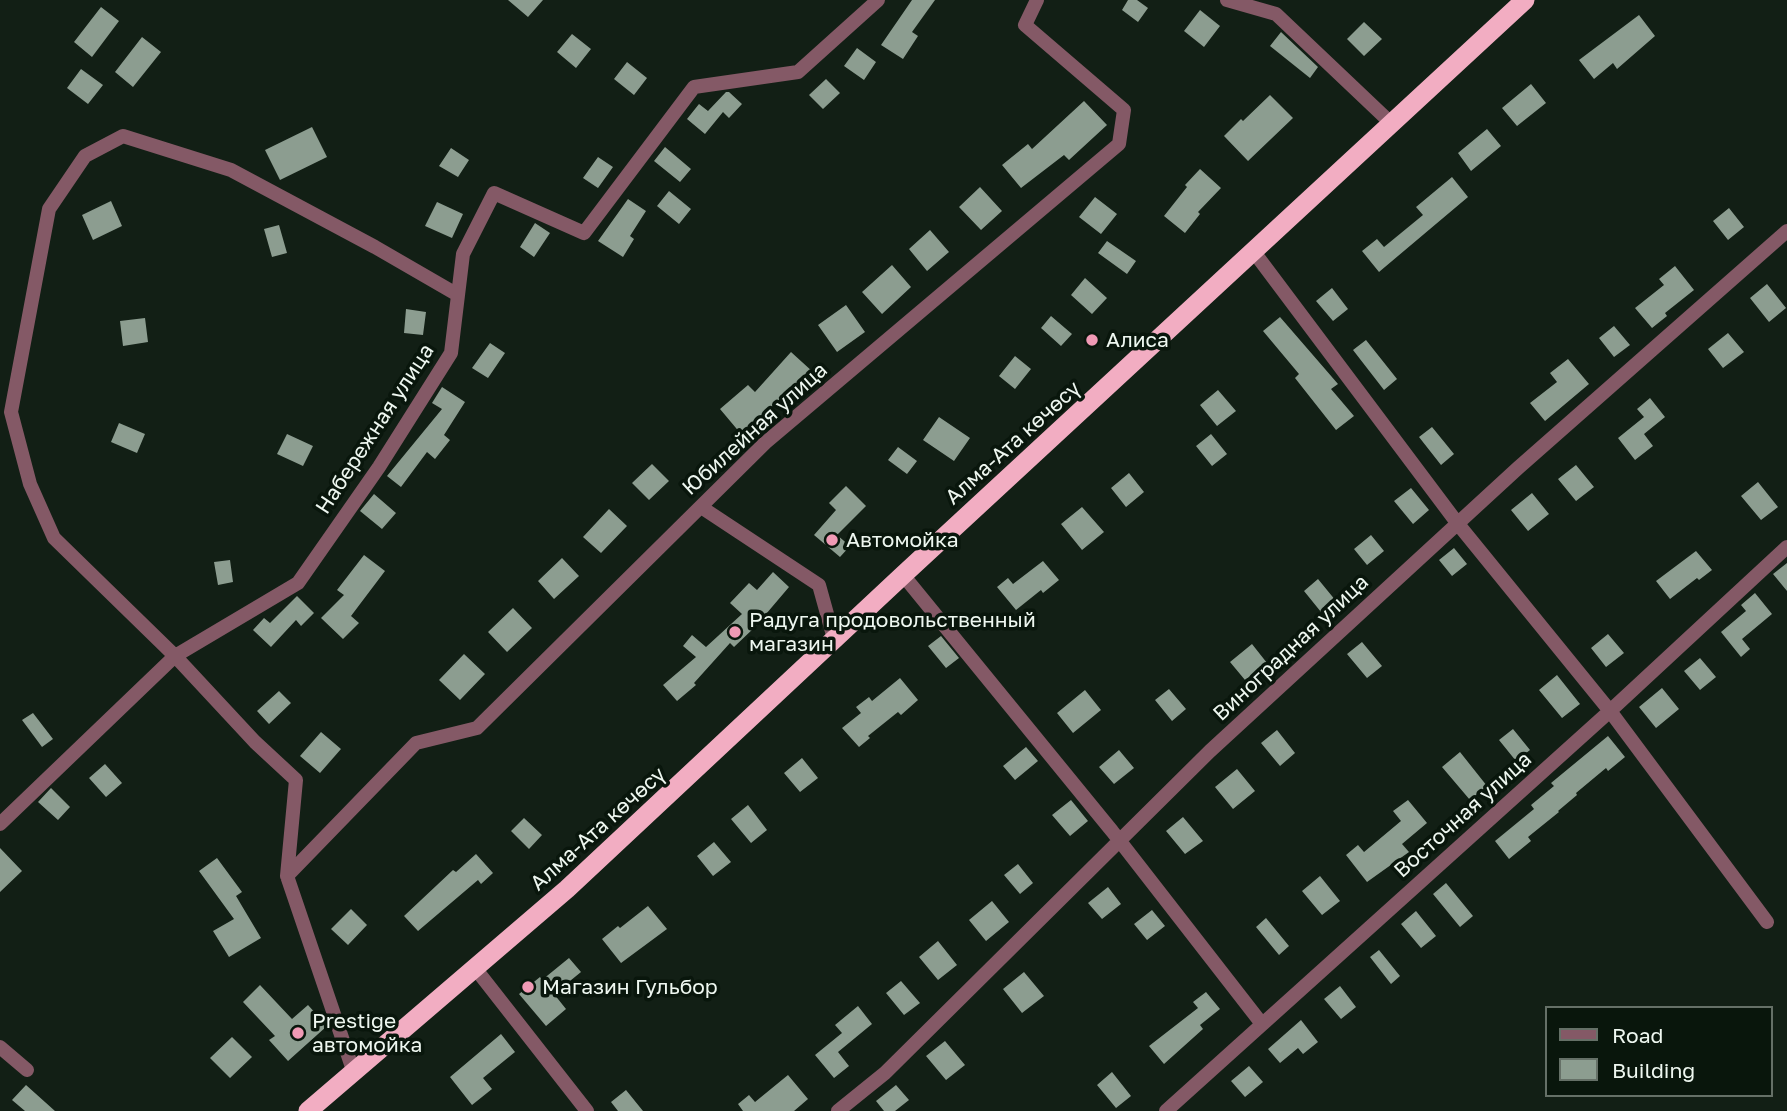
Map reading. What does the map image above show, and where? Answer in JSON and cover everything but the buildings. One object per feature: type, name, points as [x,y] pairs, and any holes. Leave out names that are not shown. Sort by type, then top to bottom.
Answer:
[{"type":"highway","name":"Алма-Ата көчөсү","points":[[308,1111],[636,825],[1525,0]]},
{"type":"street","name":"Набережная улица","points":[[0,824],[175,656],[298,583],[379,467],[451,353],[463,254],[494,193],[584,233],[694,88],[799,72],[878,0]]},
{"type":"street","name":"Юбилейная улица","points":[[287,876],[415,743],[477,728],[765,443],[1119,144],[1124,110],[1025,25],[1037,0]]},
{"type":"street","points":[[1227,0],[1276,14],[1392,124]]},
{"type":"street","points":[[354,1073],[287,876],[296,780],[255,742],[175,656],[54,538],[30,484],[11,412],[49,209],[85,156],[123,136],[231,170],[458,295]]},
{"type":"street","name":"Виноградная улица","points":[[838,1111],[885,1073],[1210,751],[1458,524],[1787,231]]},
{"type":"street","points":[[1254,252],[1458,524],[1611,711],[1768,922]]},
{"type":"street","points":[[701,507],[819,585],[834,639]]},
{"type":"street","name":"Восточная улица","points":[[1166,1111],[1611,711],[1787,547]]},
{"type":"street","points":[[903,575],[1119,841],[1262,1024]]},
{"type":"street","points":[[475,968],[587,1111]]},
{"type":"street","points":[[0,1047],[27,1070]]},
{"type":"place","name":"Алиса","points":[[1092,340]]},
{"type":"place","name":"Автомойка","points":[[832,540]]},
{"type":"place","name":"Радуга продовольственный магазин","points":[[735,632]]},
{"type":"place","name":"Магазин Гульбор","points":[[528,987]]},
{"type":"place","name":"Prestige автомойка","points":[[298,1033]]}]
